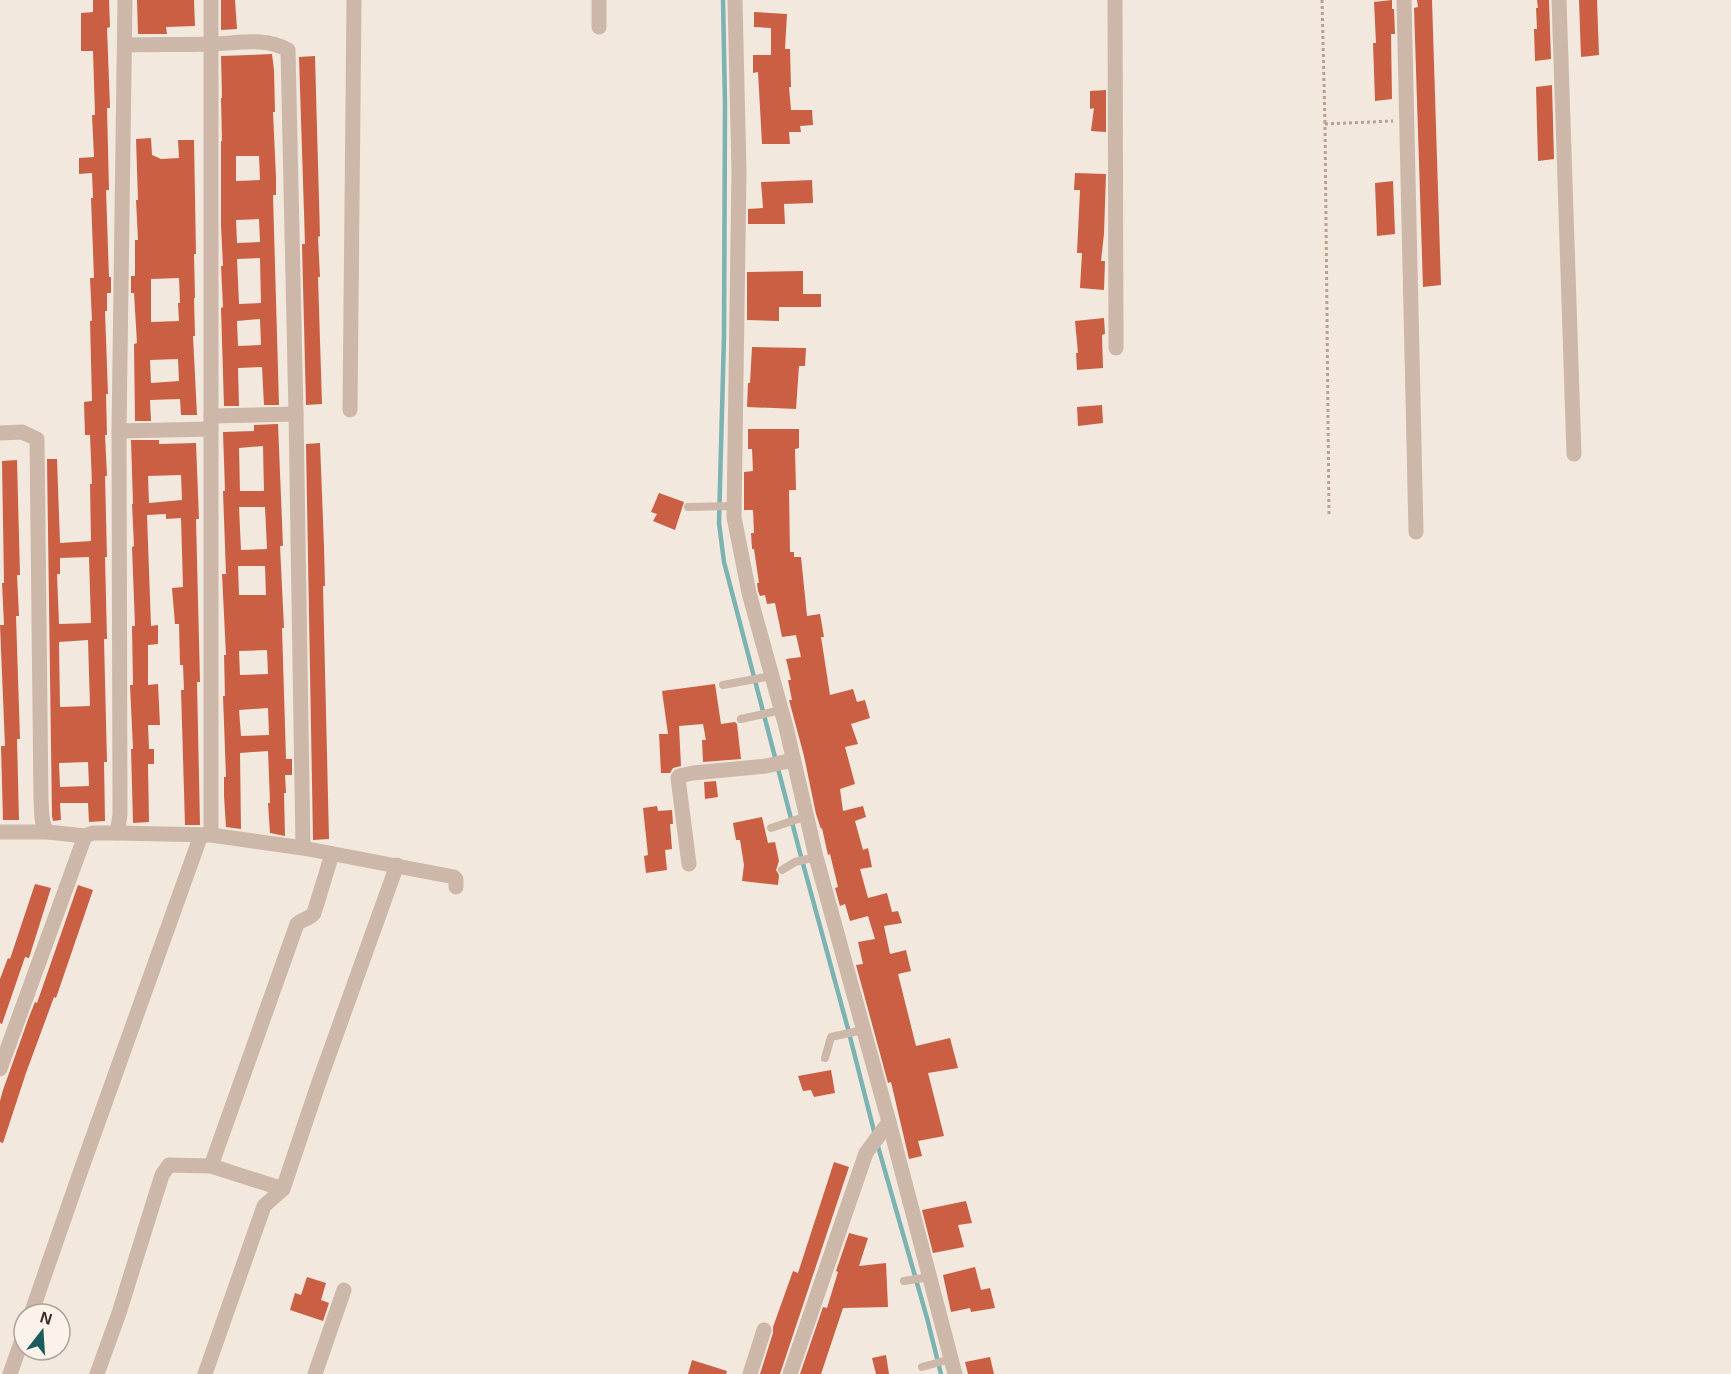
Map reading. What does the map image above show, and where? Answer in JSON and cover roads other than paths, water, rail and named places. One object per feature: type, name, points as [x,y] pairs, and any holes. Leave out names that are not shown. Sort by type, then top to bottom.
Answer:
[{"type":"street","points":[[117,833],[120,815],[118,431],[125,0]]},
{"type":"street","points":[[35,1302],[81,1170],[206,835],[211,422],[211,0]]},
{"type":"street","points":[[350,410],[354,0]]},
{"type":"street","points":[[598,27],[599,0]]},
{"type":"street","points":[[735,0],[739,172],[730,506],[776,711],[782,762],[803,818],[811,858],[888,1123],[924,1278],[950,1365]]},
{"type":"street","points":[[1115,0],[1116,348]]},
{"type":"street","points":[[1404,0],[1416,532]]},
{"type":"street","points":[[1559,0],[1574,454]]},
{"type":"street","points":[[125,45],[262,42],[278,44],[288,50],[303,848]]},
{"type":"street","points":[[118,431],[296,414]]},
{"type":"street","points":[[0,433],[22,432],[37,439],[41,800],[43,823],[48,832]]},
{"type":"street","points":[[688,864],[678,778],[693,773],[782,762]]},
{"type":"street","points":[[0,832],[48,832],[85,836],[93,833],[206,835],[303,848],[454,876],[456,887]]},
{"type":"street","points":[[0,1069],[85,836]]},
{"type":"street","points":[[211,1166],[297,924],[310,918],[314,913],[332,854]]},
{"type":"street","points":[[205,1374],[264,1206],[283,1189],[318,1084],[397,865]]},
{"type":"street","points":[[790,1374],[866,1153],[888,1123]]},
{"type":"street","points":[[97,1374],[162,1175],[169,1165],[211,1166],[283,1189]]},
{"type":"street","points":[[315,1374],[344,1290]]},
{"type":"street","points":[[750,1374],[764,1330]]},
{"type":"lane","points":[[688,507],[730,506]]},
{"type":"lane","points":[[723,685],[767,676]]},
{"type":"lane","points":[[741,719],[776,711]]},
{"type":"lane","points":[[771,828],[803,818]]},
{"type":"lane","points":[[782,870],[795,862],[811,858]]},
{"type":"lane","points":[[825,1058],[831,1037],[861,1030]]},
{"type":"lane","points":[[906,1280],[924,1278]]},
{"type":"lane","points":[[926,1366],[950,1365]]},
{"type":"waterway","points":[[723,0],[724,336],[719,523],[724,562],[875,1135]]},
{"type":"waterway","points":[[877,1143],[941,1374]]}]
